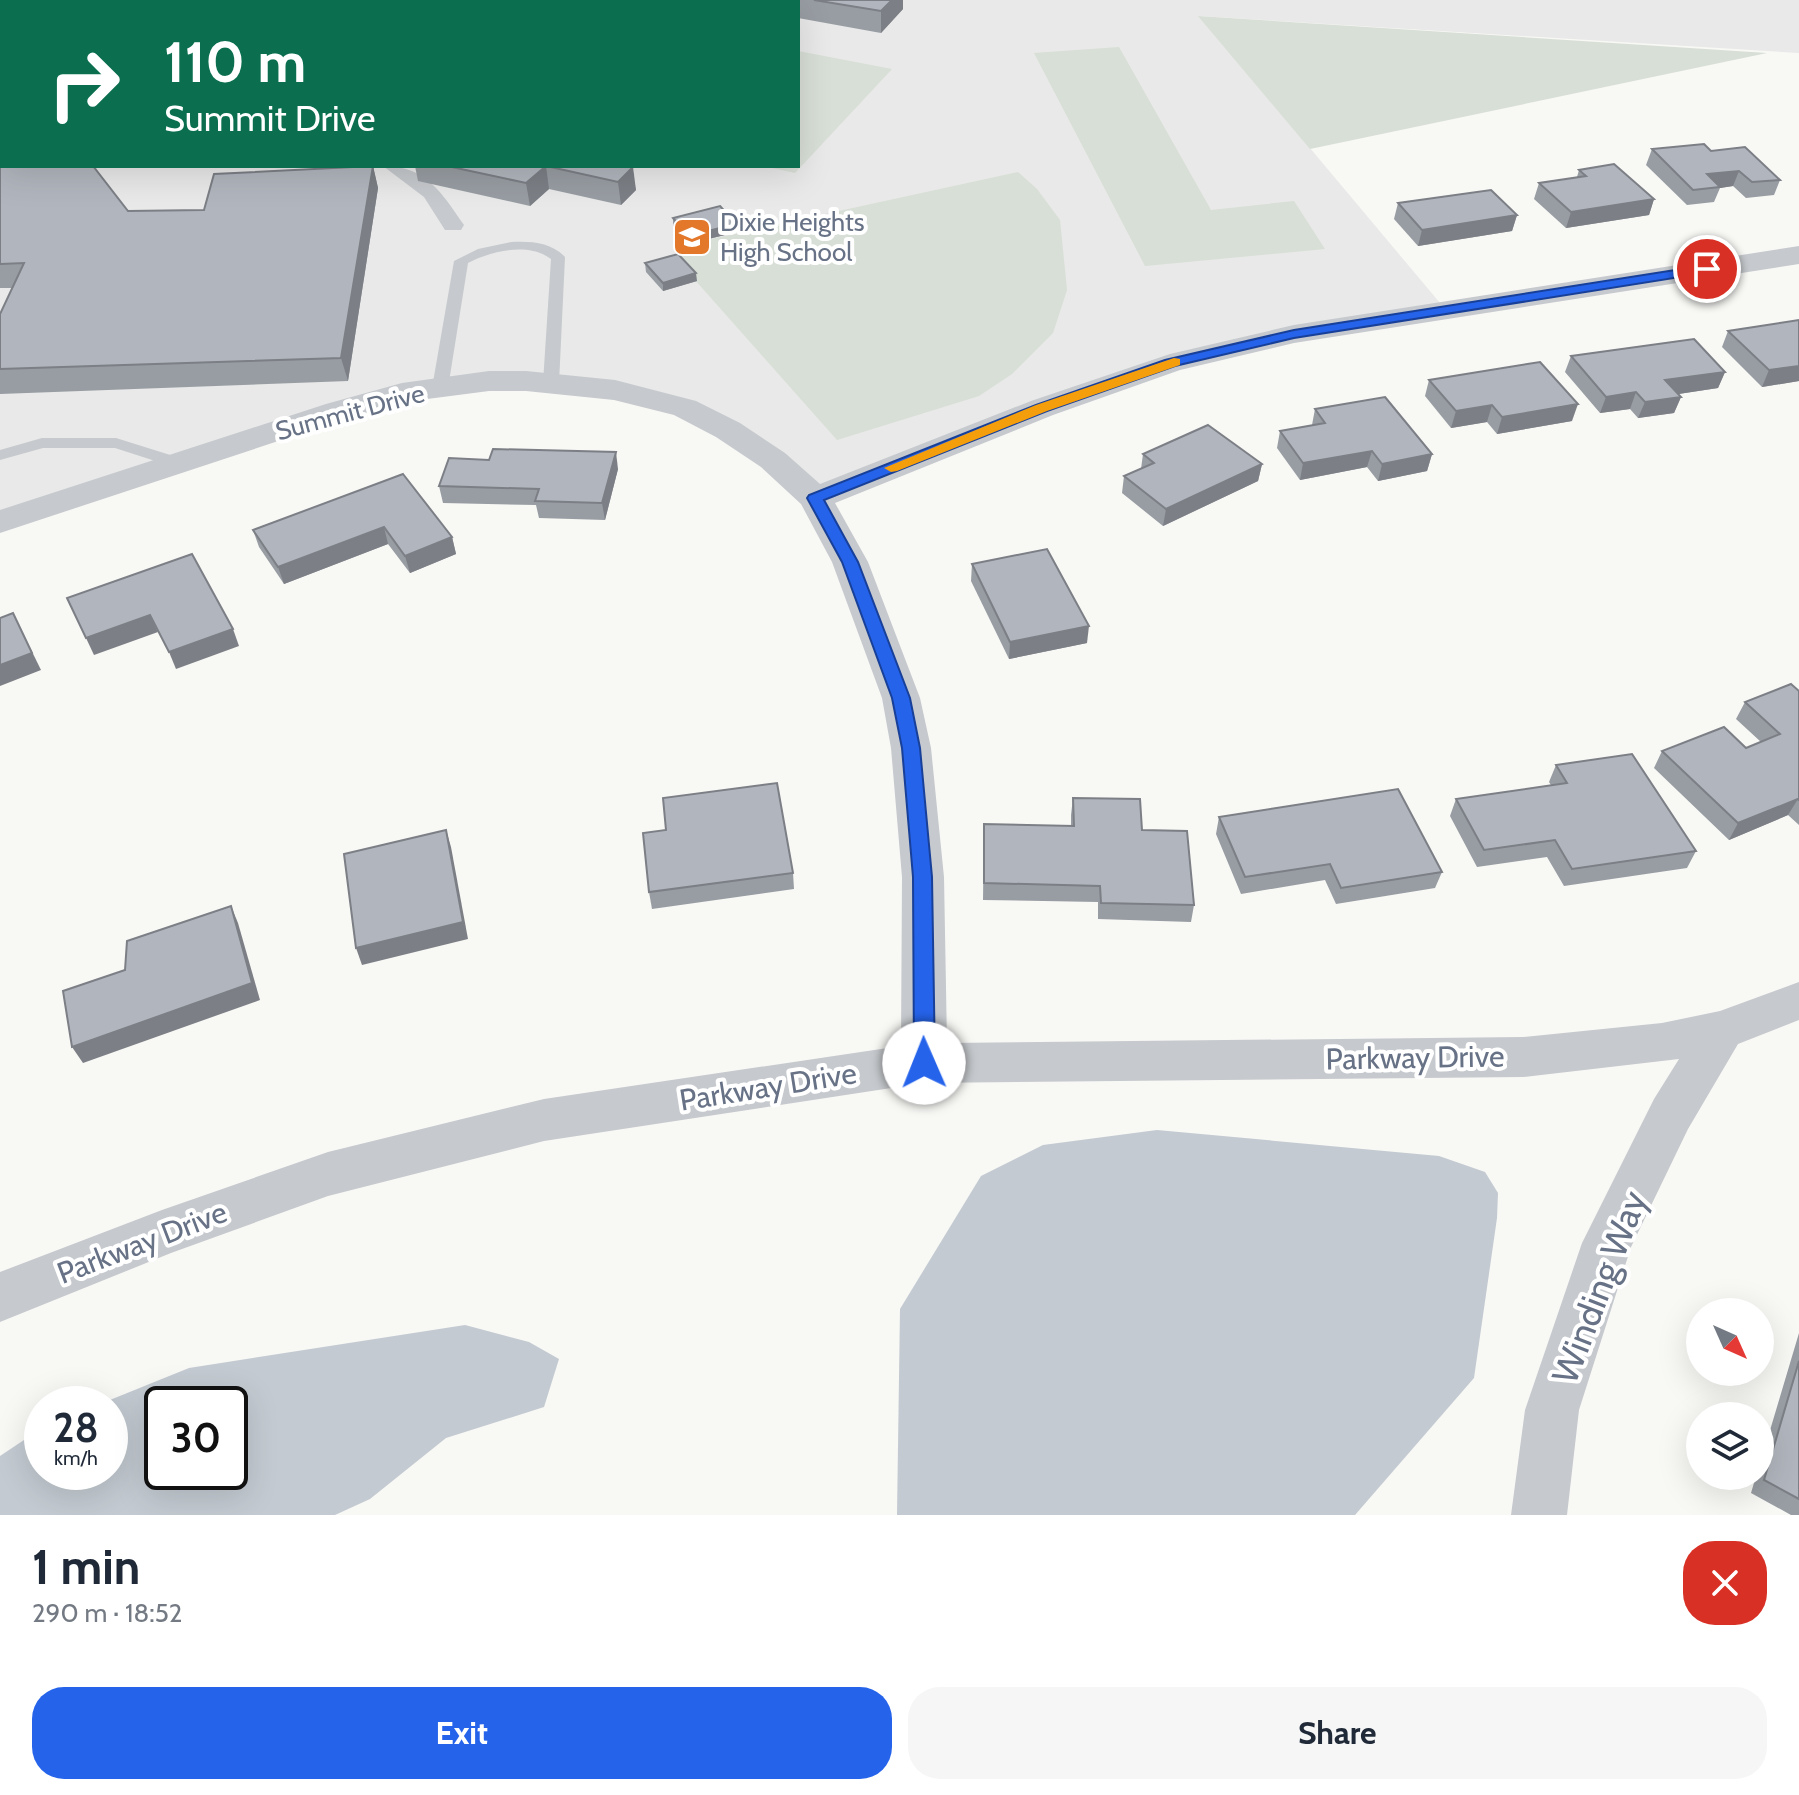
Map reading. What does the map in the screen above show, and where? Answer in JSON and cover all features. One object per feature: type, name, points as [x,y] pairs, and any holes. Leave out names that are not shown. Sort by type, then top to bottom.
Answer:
[{"type":"street","points":[[396,168],[432,193],[453,225]]},
{"type":"street","points":[[815,498],[1042,408],[1170,363],[1324,329],[1799,255]]},
{"type":"street","name":"Summit Drive","points":[[0,522],[337,411],[402,393],[442,376],[615,390],[685,408],[728,430],[773,460],[815,498],[850,562],[901,698],[911,748],[923,877],[924,1063]]},
{"type":"street","name":"Parkway Drive","points":[[0,1297],[162,1233],[328,1174],[544,1120],[924,1063],[1523,1057],[1662,1043],[1722,1030],[1799,1001]]},
{"type":"street","name":"Winding Way","points":[[1539,1515],[1552,1410],[1607,1243],[1671,1114],[1722,1030]]},
{"type":"lane","points":[[442,376],[461,261],[485,250],[540,246],[551,249],[558,257],[551,383]]},
{"type":"lane","points":[[0,455],[42,443],[116,443],[177,463]]},
{"type":"shaded area","name":"Dixie Heights High School","points":[[800,0],[1799,0],[1799,53],[1199,16],[1445,309],[1170,363],[815,498],[685,408],[526,381],[402,393],[0,522],[0,168],[800,168]]},
{"type":"shaded area","points":[[1198,16],[1767,53],[1310,149]]},
{"type":"shaded area","points":[[1119,47],[1211,210],[1294,201],[1325,249],[1145,266],[1034,53]]},
{"type":"shaded area","points":[[800,51],[892,69],[800,168]]},
{"type":"shaded area","points":[[772,168],[800,168],[795,173]]},
{"type":"shaded area","points":[[1018,172],[1037,189],[1060,220],[1067,290],[1053,333],[1012,374],[979,396],[837,440],[679,262],[688,244]]},
{"type":"shaded area","points":[[1157,1130],[1439,1156],[1485,1172],[1498,1193],[1497,1218],[1474,1378],[1355,1515],[897,1515],[900,1309],[981,1176],[1043,1145]]},
{"type":"shaded area","points":[[465,1325],[529,1342],[559,1359],[544,1407],[446,1438],[370,1499],[335,1515],[0,1515],[0,1456],[24,1440],[24,1490],[128,1490],[128,1393],[144,1386],[144,1490],[248,1490],[248,1386],[144,1386],[189,1368]]},
{"type":"building","points":[[814,0],[892,0],[881,11]]},
{"type":"building","points":[[1704,144],[1711,151],[1745,147],[1780,180],[1752,182],[1739,171],[1707,174],[1720,187],[1693,190],[1652,149]]},
{"type":"building","points":[[1614,164],[1654,199],[1571,212],[1539,183],[1586,176],[1579,170]]},
{"type":"building","points":[[0,168],[95,168],[128,211],[204,210],[214,174],[373,168],[341,358],[0,369],[0,314],[24,263],[0,264]]},
{"type":"building","points":[[456,168],[544,168],[526,183]]},
{"type":"building","points":[[555,168],[632,168],[618,182]]},
{"type":"building","points":[[1491,190],[1517,215],[1422,230],[1398,203]]},
{"type":"building","points":[[720,206],[736,224],[688,236],[673,218]]},
{"type":"building","points":[[678,254],[696,273],[663,283],[645,263]]},
{"type":"building","points":[[1799,320],[1799,366],[1769,370],[1728,331]]},
{"type":"building","points":[[1694,339],[1725,372],[1665,380],[1681,397],[1645,402],[1636,392],[1606,397],[1571,356]]},
{"type":"building","points":[[1540,362],[1578,404],[1502,417],[1492,405],[1456,411],[1429,380]]},
{"type":"building","points":[[1385,397],[1432,454],[1382,464],[1372,451],[1303,463],[1280,431],[1325,423],[1315,409]]},
{"type":"building","points":[[1208,425],[1262,464],[1166,509],[1124,476],[1154,463],[1143,454]]},
{"type":"building","points":[[493,449],[616,452],[602,503],[535,501],[539,489],[439,486],[449,458],[489,460]]},
{"type":"building","points":[[403,474],[452,537],[405,556],[384,527],[278,567],[253,530]]},
{"type":"building","points":[[1047,549],[1089,626],[1010,642],[972,564]]},
{"type":"building","points":[[192,554],[233,629],[169,652],[150,615],[86,638],[67,598]]},
{"type":"building","points":[[13,613],[32,653],[0,665],[0,618]]},
{"type":"building","points":[[1791,684],[1799,691],[1799,800],[1738,823],[1662,751],[1724,727],[1746,748],[1780,734],[1745,702]]},
{"type":"building","points":[[1632,754],[1696,851],[1572,869],[1555,840],[1484,850],[1456,799],[1567,783],[1556,765]]},
{"type":"building","points":[[777,783],[793,873],[649,892],[643,833],[666,830],[663,798]]},
{"type":"building","points":[[1398,789],[1442,872],[1341,888],[1330,864],[1245,877],[1219,817]]},
{"type":"building","points":[[1073,798],[1140,799],[1142,830],[1187,831],[1194,905],[1101,903],[1100,886],[984,883],[984,824],[1074,826]]},
{"type":"building","points":[[446,830],[463,922],[356,948],[344,854]]},
{"type":"building","points":[[231,906],[252,983],[72,1047],[63,991],[125,970],[127,941]]},
{"type":"building","points":[[1799,1361],[1799,1499],[1774,1485],[1774,1446]]},
{"type":"slow traffic","points":[[891,468],[1042,408],[1174,362]]},
{"type":"place","name":"Dixie Heights High School","points":[[692,237]]},
{"type":"route","points":[[924,1063],[923,877],[911,748],[901,698],[850,562],[815,498],[1042,408],[1170,363],[1294,334],[1707,269]]}]
